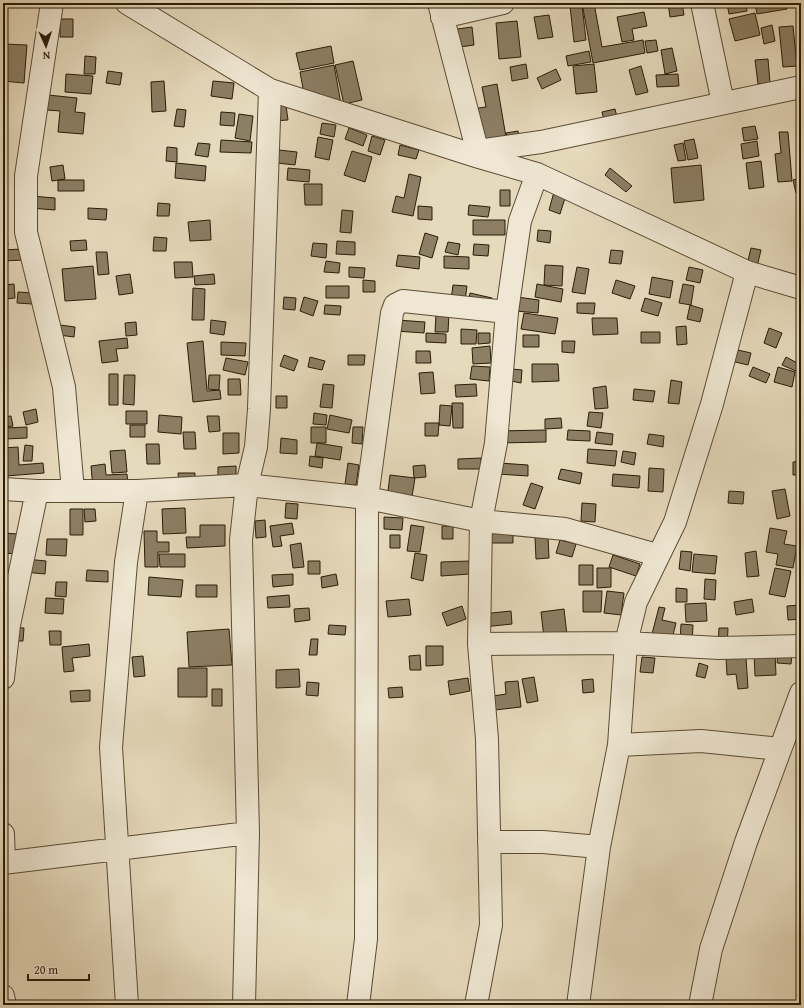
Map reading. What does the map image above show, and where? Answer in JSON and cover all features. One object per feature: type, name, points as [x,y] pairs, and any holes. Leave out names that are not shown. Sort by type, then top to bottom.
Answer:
[{"type":"street","points":[[52,3],[26,176],[26,232],[64,387],[73,491]]},
{"type":"street","points":[[127,3],[270,90],[479,154],[537,174],[747,272],[801,288]]},
{"type":"street","points":[[479,154],[440,10],[502,3]]},
{"type":"street","points":[[702,3],[723,103]]},
{"type":"street","points":[[479,154],[801,88]]},
{"type":"street","points":[[244,1005],[248,833],[241,540],[246,484],[256,447],[259,409],[270,90]]},
{"type":"street","points":[[476,1005],[491,925],[487,740],[479,644],[481,521],[496,443],[507,312],[520,221],[537,174]]},
{"type":"street","points":[[578,1005],[599,847],[619,745],[626,643],[636,602],[674,522],[679,508],[712,404],[747,272]]},
{"type":"street","points":[[358,1005],[366,939],[367,498],[392,313],[396,305],[403,301],[507,312]]},
{"type":"street","points":[[3,489],[37,491],[137,491],[246,484],[367,498],[481,521],[565,529],[657,555]]},
{"type":"street","points":[[3,678],[9,625],[37,491]]},
{"type":"street","points":[[127,1005],[119,849],[111,748],[126,562],[137,491]]},
{"type":"street","points":[[479,644],[626,643],[719,648],[801,646]]},
{"type":"street","points":[[700,1005],[711,949],[746,842],[801,693]]},
{"type":"street","points":[[619,745],[701,741],[780,749]]},
{"type":"street","points":[[3,834],[3,863],[248,833]]},
{"type":"street","points":[[489,842],[543,842],[599,847]]},
{"type":"street","points":[[3,996],[5,1005]]},
{"type":"building","points":[[582,3],[594,3],[602,47],[643,40],[645,53],[593,63]]},
{"type":"building","points":[[668,3],[682,3],[684,15],[670,17]]},
{"type":"building","points":[[746,3],[747,11],[729,14],[727,4]]},
{"type":"building","points":[[755,3],[786,3],[787,9],[757,14]]},
{"type":"building","points":[[788,3],[801,3],[801,5],[789,7]]},
{"type":"building","points":[[582,5],[586,40],[574,42],[570,6]]},
{"type":"building","points":[[644,12],[647,26],[632,29],[634,40],[622,42],[617,17]]},
{"type":"building","points":[[755,13],[760,35],[735,41],[729,19]]},
{"type":"building","points":[[549,15],[553,37],[538,39],[534,17]]},
{"type":"building","points":[[60,19],[73,19],[73,37],[60,37]]},
{"type":"building","points":[[517,21],[521,57],[499,59],[496,23]]},
{"type":"building","points":[[772,25],[775,41],[764,44],[761,28]]},
{"type":"building","points":[[793,26],[797,66],[783,67],[779,27]]},
{"type":"building","points":[[472,27],[474,45],[453,48],[450,30]]},
{"type":"building","points":[[656,40],[658,51],[647,53],[645,41]]},
{"type":"building","points":[[3,44],[27,45],[24,83],[3,81]]},
{"type":"building","points":[[331,46],[334,63],[300,70],[296,53]]},
{"type":"building","points":[[672,48],[677,71],[665,74],[661,50]]},
{"type":"building","points":[[589,51],[591,62],[568,66],[566,56]]},
{"type":"building","points":[[85,56],[96,57],[95,74],[84,74]]},
{"type":"building","points":[[768,59],[770,83],[758,84],[755,60]]},
{"type":"building","points":[[353,61],[362,100],[344,104],[335,65]]},
{"type":"building","points":[[526,64],[528,78],[512,81],[510,67]]},
{"type":"building","points":[[594,64],[597,92],[576,94],[573,66]]},
{"type":"building","points":[[334,65],[341,104],[307,110],[300,72]]},
{"type":"building","points":[[641,66],[648,92],[636,95],[629,70]]},
{"type":"building","points":[[556,69],[561,80],[542,89],[537,78]]},
{"type":"building","points":[[108,71],[122,73],[120,85],[106,83]]},
{"type":"building","points":[[66,74],[93,76],[91,94],[65,92]]},
{"type":"building","points":[[678,74],[679,86],[657,87],[656,75]]},
{"type":"building","points":[[164,81],[166,111],[152,112],[151,82]]},
{"type":"building","points":[[213,81],[234,83],[232,99],[211,96]]},
{"type":"building","points":[[497,84],[506,137],[476,142],[471,109],[486,107],[482,87]]},
{"type":"building","points":[[48,95],[77,98],[75,112],[85,113],[83,134],[58,132],[60,111],[47,110]]},
{"type":"building","points":[[285,98],[288,120],[272,121],[270,99]]},
{"type":"building","points":[[177,109],[186,110],[184,127],[174,126]]},
{"type":"building","points":[[615,109],[618,121],[605,124],[602,112]]},
{"type":"building","points":[[221,112],[235,113],[234,126],[220,125]]},
{"type":"building","points":[[239,114],[253,116],[250,141],[235,138]]},
{"type":"building","points":[[322,123],[336,125],[334,137],[320,134]]},
{"type":"building","points":[[755,126],[758,139],[744,141],[742,128]]},
{"type":"building","points":[[349,128],[367,135],[363,146],[345,139]]},
{"type":"building","points":[[518,131],[521,143],[509,145],[506,133]]},
{"type":"building","points":[[779,132],[788,132],[792,181],[778,182],[775,154],[781,153]]},
{"type":"building","points":[[372,136],[385,140],[380,155],[368,151]]},
{"type":"building","points":[[318,137],[333,140],[329,160],[315,157]]},
{"type":"building","points":[[694,139],[698,158],[688,160],[684,141]]},
{"type":"building","points":[[221,140],[252,142],[251,153],[220,152]]},
{"type":"building","points":[[757,141],[759,156],[743,159],[741,144]]},
{"type":"building","points":[[198,143],[210,144],[208,157],[195,155]]},
{"type":"building","points":[[683,143],[686,160],[678,161],[674,145]]},
{"type":"building","points":[[400,145],[419,150],[416,159],[398,155]]},
{"type":"building","points":[[167,147],[177,148],[177,162],[166,161]]},
{"type":"building","points":[[279,150],[297,152],[295,165],[277,163]]},
{"type":"building","points":[[352,151],[372,157],[365,182],[344,175]]},
{"type":"building","points":[[761,161],[764,187],[749,189],[746,163]]},
{"type":"building","points":[[176,163],[206,166],[205,181],[175,178]]},
{"type":"building","points":[[63,165],[65,179],[52,181],[50,167]]},
{"type":"building","points":[[701,165],[704,200],[674,203],[671,168]]},
{"type":"building","points":[[288,168],[310,170],[309,182],[287,180]]},
{"type":"building","points":[[610,168],[632,186],[626,192],[605,175]]},
{"type":"building","points":[[409,174],[421,177],[413,216],[392,212],[396,196],[404,198]]},
{"type":"building","points":[[801,178],[801,191],[796,193],[793,180]]},
{"type":"building","points":[[58,180],[84,180],[84,191],[58,191]]},
{"type":"building","points":[[304,184],[322,184],[322,205],[305,205]]},
{"type":"building","points":[[500,190],[510,190],[510,206],[500,206]]},
{"type":"building","points":[[554,192],[566,195],[560,214],[549,210]]},
{"type":"building","points":[[31,196],[55,198],[55,210],[30,208]]},
{"type":"building","points":[[158,203],[170,204],[169,216],[157,216]]},
{"type":"building","points":[[469,205],[490,207],[488,217],[468,215]]},
{"type":"building","points":[[418,206],[432,207],[432,220],[418,219]]},
{"type":"building","points":[[88,208],[107,209],[106,220],[88,219]]},
{"type":"building","points":[[342,210],[353,211],[351,233],[340,232]]},
{"type":"building","points":[[210,220],[211,240],[190,241],[188,222]]},
{"type":"building","points":[[473,220],[505,220],[505,235],[473,235]]},
{"type":"building","points":[[538,230],[551,231],[550,243],[537,241]]},
{"type":"building","points":[[425,233],[438,237],[432,258],[419,254]]},
{"type":"building","points":[[3,234],[6,234],[8,245],[3,246]]},
{"type":"building","points":[[154,237],[167,238],[166,251],[153,251]]},
{"type":"building","points":[[86,240],[87,250],[71,251],[70,241]]},
{"type":"building","points":[[337,241],[355,242],[355,255],[336,254]]},
{"type":"building","points":[[448,242],[460,244],[458,255],[445,252]]},
{"type":"building","points":[[313,243],[327,244],[326,258],[311,256]]},
{"type":"building","points":[[474,244],[489,245],[488,256],[473,255]]},
{"type":"building","points":[[751,248],[761,250],[755,275],[745,273]]},
{"type":"building","points":[[22,249],[23,260],[3,261],[3,250]]},
{"type":"building","points":[[611,250],[623,251],[621,264],[609,263]]},
{"type":"building","points":[[96,252],[107,252],[109,274],[98,275]]},
{"type":"building","points":[[398,255],[420,257],[419,269],[396,266]]},
{"type":"building","points":[[444,256],[469,257],[469,269],[444,268]]},
{"type":"building","points":[[326,261],[340,263],[339,273],[324,272]]},
{"type":"building","points":[[174,262],[192,262],[193,277],[175,278]]},
{"type":"building","points":[[545,265],[563,266],[562,286],[544,285]]},
{"type":"building","points":[[93,266],[96,299],[65,301],[62,269]]},
{"type":"building","points":[[349,267],[365,268],[364,278],[349,277]]},
{"type":"building","points":[[577,267],[589,269],[585,294],[572,292]]},
{"type":"building","points":[[689,267],[703,270],[700,283],[686,280]]},
{"type":"building","points":[[130,274],[133,293],[119,295],[116,276]]},
{"type":"building","points":[[214,274],[215,284],[195,285],[194,276]]},
{"type":"building","points":[[652,277],[673,281],[670,298],[649,294]]},
{"type":"building","points":[[363,280],[375,281],[375,292],[363,292]]},
{"type":"building","points":[[616,280],[635,286],[630,299],[612,293]]},
{"type":"building","points":[[14,284],[15,298],[5,299],[4,285]]},
{"type":"building","points":[[537,284],[563,289],[561,302],[535,297]]},
{"type":"building","points":[[683,284],[694,286],[691,305],[679,303]]},
{"type":"building","points":[[453,285],[467,286],[465,301],[451,300]]},
{"type":"building","points":[[326,286],[349,286],[349,298],[326,298]]},
{"type":"building","points":[[193,288],[205,289],[204,320],[192,320]]},
{"type":"building","points":[[18,292],[33,293],[32,304],[17,303]]},
{"type":"building","points":[[470,293],[492,298],[489,313],[467,309]]},
{"type":"building","points":[[284,297],[296,298],[295,310],[283,309]]},
{"type":"building","points":[[304,297],[318,301],[313,316],[300,311]]},
{"type":"building","points":[[517,297],[539,300],[538,313],[515,311]]},
{"type":"building","points":[[645,298],[662,303],[658,316],[641,311]]},
{"type":"building","points":[[577,303],[595,303],[594,314],[577,313]]},
{"type":"building","points":[[325,305],[341,306],[340,315],[324,314]]},
{"type":"building","points":[[690,305],[703,309],[700,322],[687,319]]},
{"type":"building","points":[[524,313],[558,318],[555,334],[521,329]]},
{"type":"building","points":[[436,314],[449,314],[448,332],[435,332]]},
{"type":"building","points":[[592,318],[617,318],[618,334],[593,335]]},
{"type":"building","points":[[211,320],[226,322],[224,335],[210,333]]},
{"type":"building","points":[[397,320],[425,322],[424,333],[396,331]]},
{"type":"building","points":[[136,322],[137,335],[126,336],[125,323]]},
{"type":"building","points":[[60,325],[75,327],[74,337],[59,335]]},
{"type":"building","points":[[686,326],[687,344],[677,345],[676,327]]},
{"type":"building","points":[[769,328],[782,333],[776,348],[764,343]]},
{"type":"building","points":[[461,329],[477,330],[476,344],[461,344]]},
{"type":"building","points":[[641,332],[660,332],[660,343],[641,343]]},
{"type":"building","points":[[426,333],[446,334],[446,343],[426,342]]},
{"type":"building","points":[[478,333],[490,333],[490,343],[478,344]]},
{"type":"building","points":[[523,335],[539,335],[539,347],[523,347]]},
{"type":"building","points":[[127,338],[128,348],[116,349],[118,361],[102,363],[99,341]]},
{"type":"building","points":[[203,341],[207,391],[220,390],[221,399],[193,402],[187,343]]},
{"type":"building","points":[[562,341],[575,341],[574,353],[562,352]]},
{"type":"building","points":[[221,342],[246,343],[245,356],[221,355]]},
{"type":"building","points":[[490,346],[491,363],[473,364],[472,348]]},
{"type":"building","points":[[729,348],[751,353],[748,365],[727,360]]},
{"type":"building","points":[[416,351],[430,351],[431,363],[416,363]]},
{"type":"building","points":[[284,355],[298,360],[294,371],[280,366]]},
{"type":"building","points":[[348,355],[365,355],[364,365],[348,365]]},
{"type":"building","points":[[310,357],[325,361],[322,370],[308,367]]},
{"type":"building","points":[[786,357],[801,365],[798,372],[782,365]]},
{"type":"building","points":[[226,358],[248,362],[245,375],[223,370]]},
{"type":"building","points":[[532,364],[558,364],[559,381],[532,382]]},
{"type":"building","points":[[472,366],[490,367],[489,381],[470,379]]},
{"type":"building","points":[[753,367],[770,374],[766,383],[749,376]]},
{"type":"building","points":[[778,367],[795,372],[792,387],[774,382]]},
{"type":"building","points":[[512,369],[522,370],[521,383],[511,381]]},
{"type":"building","points":[[433,372],[435,393],[421,394],[419,373]]},
{"type":"building","points":[[109,374],[118,374],[118,405],[109,405]]},
{"type":"building","points":[[124,375],[135,375],[134,405],[123,404]]},
{"type":"building","points":[[209,375],[220,375],[219,390],[208,389]]},
{"type":"building","points":[[228,379],[240,379],[241,395],[228,395]]},
{"type":"building","points":[[671,380],[682,382],[679,404],[668,403]]},
{"type":"building","points":[[323,384],[334,385],[332,408],[320,407]]},
{"type":"building","points":[[476,384],[477,396],[456,397],[455,385]]},
{"type":"building","points":[[606,386],[608,408],[595,409],[593,388]]},
{"type":"building","points":[[634,389],[655,391],[653,402],[633,400]]},
{"type":"building","points":[[276,396],[287,396],[287,408],[276,408]]},
{"type":"building","points":[[452,403],[463,403],[463,428],[453,428]]},
{"type":"building","points":[[440,405],[452,406],[450,426],[439,425]]},
{"type":"building","points":[[36,409],[38,422],[26,425],[23,412]]},
{"type":"building","points":[[126,411],[147,411],[147,424],[126,424]]},
{"type":"building","points":[[589,412],[603,413],[601,428],[587,426]]},
{"type":"building","points":[[314,413],[327,415],[326,425],[313,424]]},
{"type":"building","points":[[159,415],[182,417],[181,434],[158,432]]},
{"type":"building","points":[[330,415],[352,420],[349,433],[327,429]]},
{"type":"building","points":[[11,416],[13,426],[3,427],[3,417]]},
{"type":"building","points":[[207,416],[219,416],[220,431],[209,432]]},
{"type":"building","points":[[561,418],[562,428],[545,429],[545,419]]},
{"type":"building","points":[[425,423],[439,423],[438,436],[425,436]]},
{"type":"building","points":[[130,425],[145,425],[145,437],[130,437]]},
{"type":"building","points":[[27,427],[27,438],[4,439],[4,428]]},
{"type":"building","points":[[311,427],[326,427],[326,443],[311,443]]},
{"type":"building","points":[[353,427],[363,427],[362,444],[352,443]]},
{"type":"building","points":[[546,430],[546,442],[499,443],[499,431]]},
{"type":"building","points":[[568,430],[590,431],[590,441],[567,440]]},
{"type":"building","points":[[183,432],[195,432],[196,449],[184,449]]},
{"type":"building","points":[[597,432],[613,434],[612,445],[595,443]]},
{"type":"building","points":[[223,433],[239,433],[239,453],[223,454]]},
{"type":"building","points":[[649,434],[664,436],[663,447],[647,444]]},
{"type":"building","points":[[281,438],[297,440],[297,454],[280,453]]},
{"type":"building","points":[[317,443],[342,447],[340,460],[315,456]]},
{"type":"building","points":[[146,444],[159,444],[160,464],[147,464]]},
{"type":"building","points":[[25,445],[33,446],[32,461],[23,461]]},
{"type":"building","points":[[18,447],[19,465],[43,463],[44,473],[6,476],[3,448]]},
{"type":"building","points":[[588,449],[617,451],[615,466],[587,463]]},
{"type":"building","points":[[125,450],[127,472],[112,473],[110,451]]},
{"type":"building","points":[[623,451],[636,453],[634,465],[621,462]]},
{"type":"building","points":[[310,456],[323,458],[322,468],[309,466]]},
{"type":"building","points":[[481,458],[481,469],[458,469],[458,459]]},
{"type":"building","points":[[801,461],[801,475],[793,475],[793,462]]},
{"type":"building","points":[[348,463],[359,465],[356,485],[345,484]]},
{"type":"building","points":[[499,463],[528,465],[528,476],[498,474]]},
{"type":"building","points":[[105,464],[106,475],[127,474],[128,485],[93,488],[91,466]]},
{"type":"building","points":[[425,465],[426,477],[414,478],[413,466]]},
{"type":"building","points":[[236,466],[236,480],[218,481],[218,467]]},
{"type":"building","points":[[649,468],[664,469],[663,492],[648,491]]},
{"type":"building","points":[[561,469],[582,473],[580,484],[558,479]]},
{"type":"building","points":[[178,473],[195,473],[195,484],[179,484]]},
{"type":"building","points":[[613,474],[640,476],[639,488],[612,486]]},
{"type":"building","points":[[390,475],[415,478],[410,509],[386,506]]},
{"type":"building","points":[[531,483],[543,487],[535,509],[523,505]]},
{"type":"building","points":[[785,489],[790,516],[777,519],[772,491]]},
{"type":"building","points":[[729,491],[744,492],[743,504],[728,503]]},
{"type":"building","points":[[286,503],[298,504],[297,519],[285,518]]},
{"type":"building","points":[[582,503],[596,504],[595,522],[581,521]]},
{"type":"building","points":[[185,508],[186,533],[163,534],[162,509]]},
{"type":"building","points":[[70,509],[83,509],[83,535],[70,535]]},
{"type":"building","points":[[84,509],[95,509],[96,521],[85,522]]},
{"type":"building","points":[[384,517],[403,518],[402,530],[384,529]]},
{"type":"building","points":[[265,520],[266,537],[256,538],[255,521]]},
{"type":"building","points":[[292,523],[294,534],[280,536],[282,546],[273,547],[270,526]]},
{"type":"building","points":[[200,525],[225,525],[225,546],[187,548],[186,537],[200,537]]},
{"type":"building","points":[[411,525],[424,527],[420,552],[407,551]]},
{"type":"building","points":[[442,526],[453,526],[453,539],[442,539]]},
{"type":"building","points":[[770,528],[787,531],[784,544],[797,546],[793,568],[776,565],[778,554],[766,552]]},
{"type":"building","points":[[144,531],[157,531],[157,542],[169,542],[169,552],[158,552],[158,567],[145,567]]},
{"type":"building","points":[[3,533],[18,534],[17,554],[3,553]]},
{"type":"building","points":[[490,533],[513,533],[513,543],[490,543]]},
{"type":"building","points":[[390,535],[400,535],[400,548],[390,548]]},
{"type":"building","points":[[548,536],[549,558],[536,559],[535,537]]},
{"type":"building","points":[[47,539],[67,539],[66,556],[46,555]]},
{"type":"building","points":[[560,540],[576,544],[572,557],[556,553]]},
{"type":"building","points":[[301,543],[304,567],[293,568],[290,545]]},
{"type":"building","points":[[681,551],[692,552],[690,571],[679,569]]},
{"type":"building","points":[[756,551],[759,576],[747,577],[745,553]]},
{"type":"building","points":[[415,553],[427,555],[423,581],[411,578]]},
{"type":"building","points":[[159,554],[185,554],[185,567],[160,567]]},
{"type":"building","points":[[694,554],[717,556],[715,574],[692,572]]},
{"type":"building","points":[[613,555],[640,564],[636,576],[609,567]]},
{"type":"building","points":[[26,559],[46,561],[45,574],[24,572]]},
{"type":"building","points":[[308,561],[320,561],[320,574],[308,574]]},
{"type":"building","points":[[469,561],[470,574],[441,576],[441,562]]},
{"type":"building","points":[[579,565],[593,565],[593,585],[579,585]]},
{"type":"building","points":[[597,568],[611,568],[611,587],[597,588]]},
{"type":"building","points":[[775,568],[791,571],[785,597],[769,594]]},
{"type":"building","points":[[87,570],[108,571],[108,582],[86,581]]},
{"type":"building","points":[[293,574],[293,585],[273,587],[272,575]]},
{"type":"building","points":[[336,574],[338,585],[322,588],[321,577]]},
{"type":"building","points":[[149,577],[183,580],[181,597],[148,595]]},
{"type":"building","points":[[705,579],[716,580],[715,600],[704,599]]},
{"type":"building","points":[[56,582],[67,582],[66,597],[55,596]]},
{"type":"building","points":[[196,585],[217,585],[217,597],[196,597]]},
{"type":"building","points":[[676,588],[687,589],[687,602],[676,602]]},
{"type":"building","points":[[583,591],[602,591],[601,612],[583,612]]},
{"type":"building","points":[[607,591],[624,593],[621,615],[604,613]]},
{"type":"building","points":[[289,595],[290,607],[268,608],[267,597]]},
{"type":"building","points":[[46,598],[64,599],[63,614],[45,613]]},
{"type":"building","points":[[409,599],[411,615],[388,617],[386,601]]},
{"type":"building","points":[[752,599],[754,612],[736,615],[734,602]]},
{"type":"building","points":[[706,603],[707,621],[686,622],[685,604]]},
{"type":"building","points":[[801,605],[801,619],[788,620],[787,606]]},
{"type":"building","points":[[462,606],[466,619],[447,626],[442,613]]},
{"type":"building","points":[[659,607],[665,608],[662,620],[676,623],[672,639],[652,634]]},
{"type":"building","points":[[309,608],[310,620],[295,622],[294,609]]},
{"type":"building","points":[[564,609],[567,635],[544,638],[541,612]]},
{"type":"building","points":[[511,611],[512,624],[483,627],[482,614]]},
{"type":"building","points":[[681,624],[693,625],[692,645],[680,644]]},
{"type":"building","points":[[329,625],[346,626],[345,635],[328,634]]},
{"type":"building","points":[[12,627],[24,628],[23,641],[11,641]]},
{"type":"building","points":[[719,628],[728,628],[727,649],[718,649]]},
{"type":"building","points":[[229,629],[232,665],[189,667],[187,632]]},
{"type":"building","points":[[49,631],[61,631],[61,645],[50,645]]},
{"type":"building","points":[[311,639],[318,639],[317,655],[309,655]]},
{"type":"building","points":[[89,644],[90,656],[72,658],[74,671],[64,672],[62,647]]},
{"type":"building","points":[[426,646],[443,646],[443,665],[426,666]]},
{"type":"building","points":[[754,653],[775,653],[776,675],[755,676]]},
{"type":"building","points":[[778,653],[792,654],[791,664],[777,663]]},
{"type":"building","points":[[420,655],[421,670],[410,670],[409,656]]},
{"type":"building","points":[[143,656],[145,676],[134,677],[132,657]]},
{"type":"building","points":[[642,657],[655,658],[653,673],[640,672]]},
{"type":"building","points":[[746,657],[748,688],[738,689],[736,674],[727,675],[726,658]]},
{"type":"building","points":[[699,663],[708,666],[705,678],[696,676]]},
{"type":"building","points":[[178,668],[207,668],[207,697],[178,697]]},
{"type":"building","points":[[299,669],[300,687],[276,688],[276,670]]},
{"type":"building","points":[[534,677],[538,701],[527,703],[522,679]]},
{"type":"building","points":[[468,678],[470,691],[450,695],[448,681]]},
{"type":"building","points":[[593,679],[594,692],[583,693],[582,680]]},
{"type":"building","points":[[518,681],[521,707],[495,710],[493,696],[506,694],[505,682]]},
{"type":"building","points":[[307,682],[319,683],[318,696],[306,695]]},
{"type":"building","points":[[402,687],[403,697],[389,698],[388,688]]},
{"type":"building","points":[[212,689],[222,689],[222,706],[212,706]]},
{"type":"building","points":[[90,690],[90,701],[71,702],[70,691]]}]
